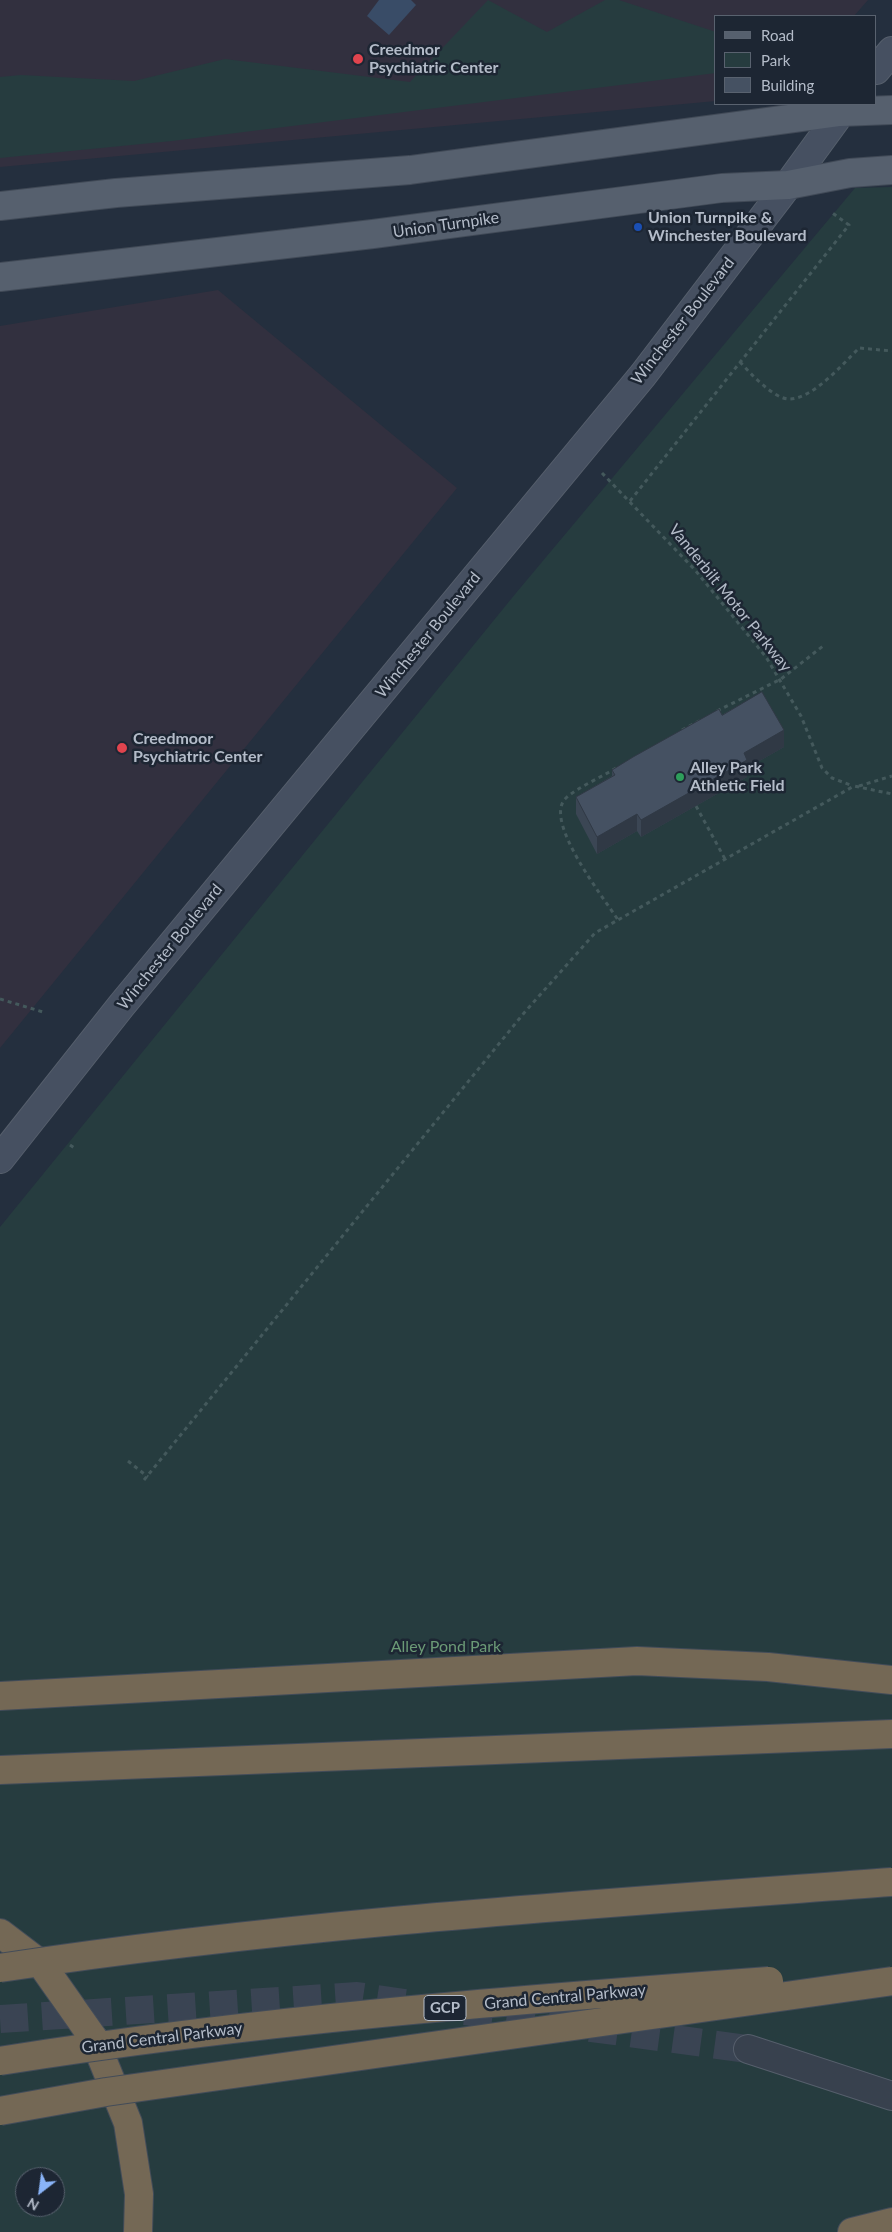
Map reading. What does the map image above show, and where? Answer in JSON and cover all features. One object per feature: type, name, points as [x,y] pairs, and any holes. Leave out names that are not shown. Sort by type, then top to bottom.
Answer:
[{"type":"highway","points":[[0,1696],[637,1661],[768,1667],[892,1680]]},
{"type":"highway","points":[[0,1770],[892,1734]]},
{"type":"highway","points":[[0,1968],[91,1954],[351,1923],[892,1882]]},
{"type":"highway","points":[[0,1933],[42,1965],[94,2038],[128,2122],[139,2194],[138,2232]]},
{"type":"highway","name":"Grand Central Parkway","points":[[0,2061],[109,2044],[377,2013],[892,1972]]},
{"type":"highway","points":[[0,2111],[106,2092],[892,1981]]},
{"type":"highway","points":[[852,2232],[892,2222]]},
{"type":"main road","points":[[877,69],[892,51]]},
{"type":"main road","points":[[0,206],[116,193],[410,170],[844,108],[892,110]]},
{"type":"main road","name":"Winchester Boulevard","points":[[0,1159],[121,1006],[643,375],[788,185],[844,108]]},
{"type":"main road","name":"Union Turnpike","points":[[0,277],[372,234],[722,188],[788,185],[850,173],[892,170]]},
{"type":"street","points":[[748,2050],[892,2096]]},
{"type":"path","points":[[630,501],[849,226],[831,212]]},
{"type":"path","points":[[740,362],[758,383],[787,399],[805,396],[833,374],[859,348],[892,351]]},
{"type":"path","name":"Vanderbilt Motor Parkway","points":[[580,450],[695,570],[766,656],[801,716],[822,768],[832,778],[854,786],[892,794]]},
{"type":"path","points":[[712,714],[781,679],[823,646]]},
{"type":"path","points":[[680,731],[704,718]]},
{"type":"path","points":[[695,722],[699,729]]},
{"type":"path","points":[[618,767],[565,798],[559,811],[565,837],[618,920]]},
{"type":"path","points":[[144,1480],[524,1013],[595,933],[854,786],[866,786],[892,776]]},
{"type":"path","points":[[696,806],[725,859]]},
{"type":"path","points":[[0,999],[43,1012]]},
{"type":"path","points":[[70,1146],[76,1148]]},
{"type":"path","points":[[128,1461],[148,1477]]},
{"type":"shaded area","name":"Creedmor Psychiatric Center","points":[[0,0],[868,0],[855,15],[714,15],[714,101],[0,167]]},
{"type":"shaded area","name":"Creedmoor Psychiatric Center","points":[[218,290],[457,488],[0,1048],[0,326]]},
{"type":"green space","points":[[488,0],[547,32],[605,0],[619,0],[714,31],[714,73],[172,141],[0,158],[0,77],[21,75],[134,81],[225,59],[410,82]]},
{"type":"green space","name":"Alley Pond Park","points":[[892,187],[892,2232],[0,2232],[0,1227],[516,593],[855,188]]},
{"type":"water","points":[[379,0],[411,0],[416,5],[389,35],[367,16]]},
{"type":"building","points":[[762,692],[784,730],[744,753],[747,760],[641,820],[637,814],[597,837],[576,797],[615,775],[612,770],[633,757],[719,709],[722,715]]},
{"type":"tunnel","points":[[0,2019],[357,1996],[417,2005]]},
{"type":"tunnel","points":[[465,2011],[748,2049]]},
{"type":"place","name":"Creedmor Psychiatric Center","points":[[358,59]]},
{"type":"place","name":"Union Turnpike & Winchester Boulevard","points":[[638,227]]},
{"type":"place","name":"Creedmoor Psychiatric Center","points":[[122,748]]},
{"type":"place","name":"Alley Park Athletic Field","points":[[680,777]]}]
